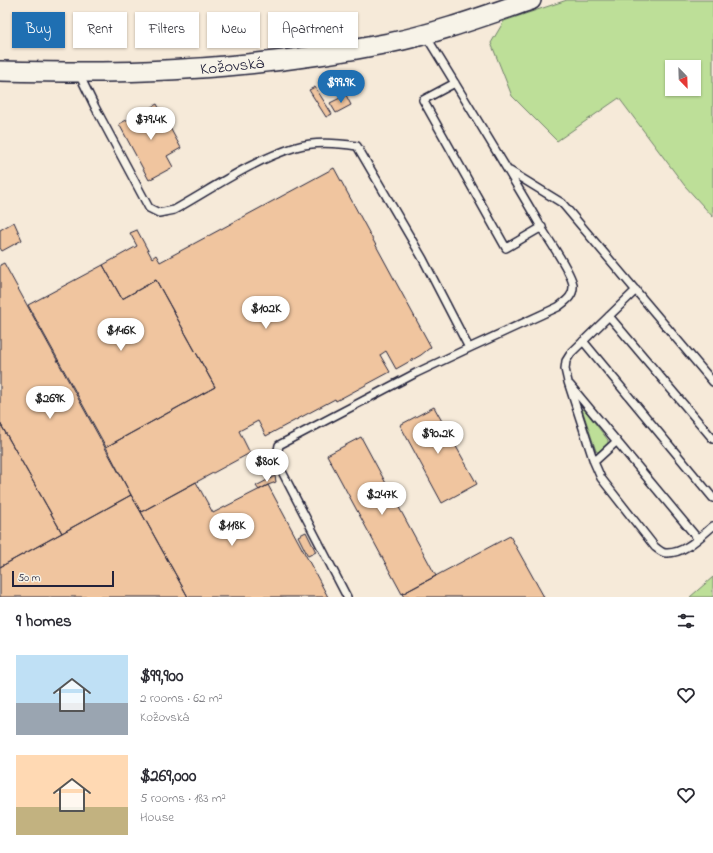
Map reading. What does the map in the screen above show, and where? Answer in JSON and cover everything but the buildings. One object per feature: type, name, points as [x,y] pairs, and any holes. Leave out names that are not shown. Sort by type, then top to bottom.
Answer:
[{"type":"street","name":"Kožovská","points":[[0,71],[78,72],[183,69],[267,61],[389,43],[460,24],[531,0]]},
{"type":"lane","points":[[347,597],[276,460],[280,445],[416,373],[558,307],[570,298],[573,291],[573,283],[542,227],[425,34]]},
{"type":"lane","points":[[78,72],[94,107],[149,208],[159,213],[174,210],[257,163],[297,147],[333,142],[357,146],[423,259],[469,348]]},
{"type":"lane","points":[[455,83],[422,100],[506,248],[542,227]]},
{"type":"lane","points":[[508,169],[562,203],[713,382]]},
{"type":"lane","points":[[636,290],[583,341],[566,361],[565,369],[568,382],[594,462],[601,478],[654,547],[665,553],[678,552],[698,539],[713,526]]},
{"type":"lane","points":[[609,316],[713,439]]},
{"type":"lane","points":[[583,341],[713,498]]},
{"type":"lane","points":[[568,382],[698,539]]},
{"type":"lane","points":[[594,462],[617,441]]},
{"type":"green space","points":[[567,0],[713,0],[713,217],[685,186],[619,98],[557,141],[512,96],[491,43],[504,21]]},
{"type":"green space","points":[[582,409],[584,409],[608,440],[608,443],[598,452],[596,451]]},
{"type":"green space","points":[[713,577],[713,597],[690,597]]}]
